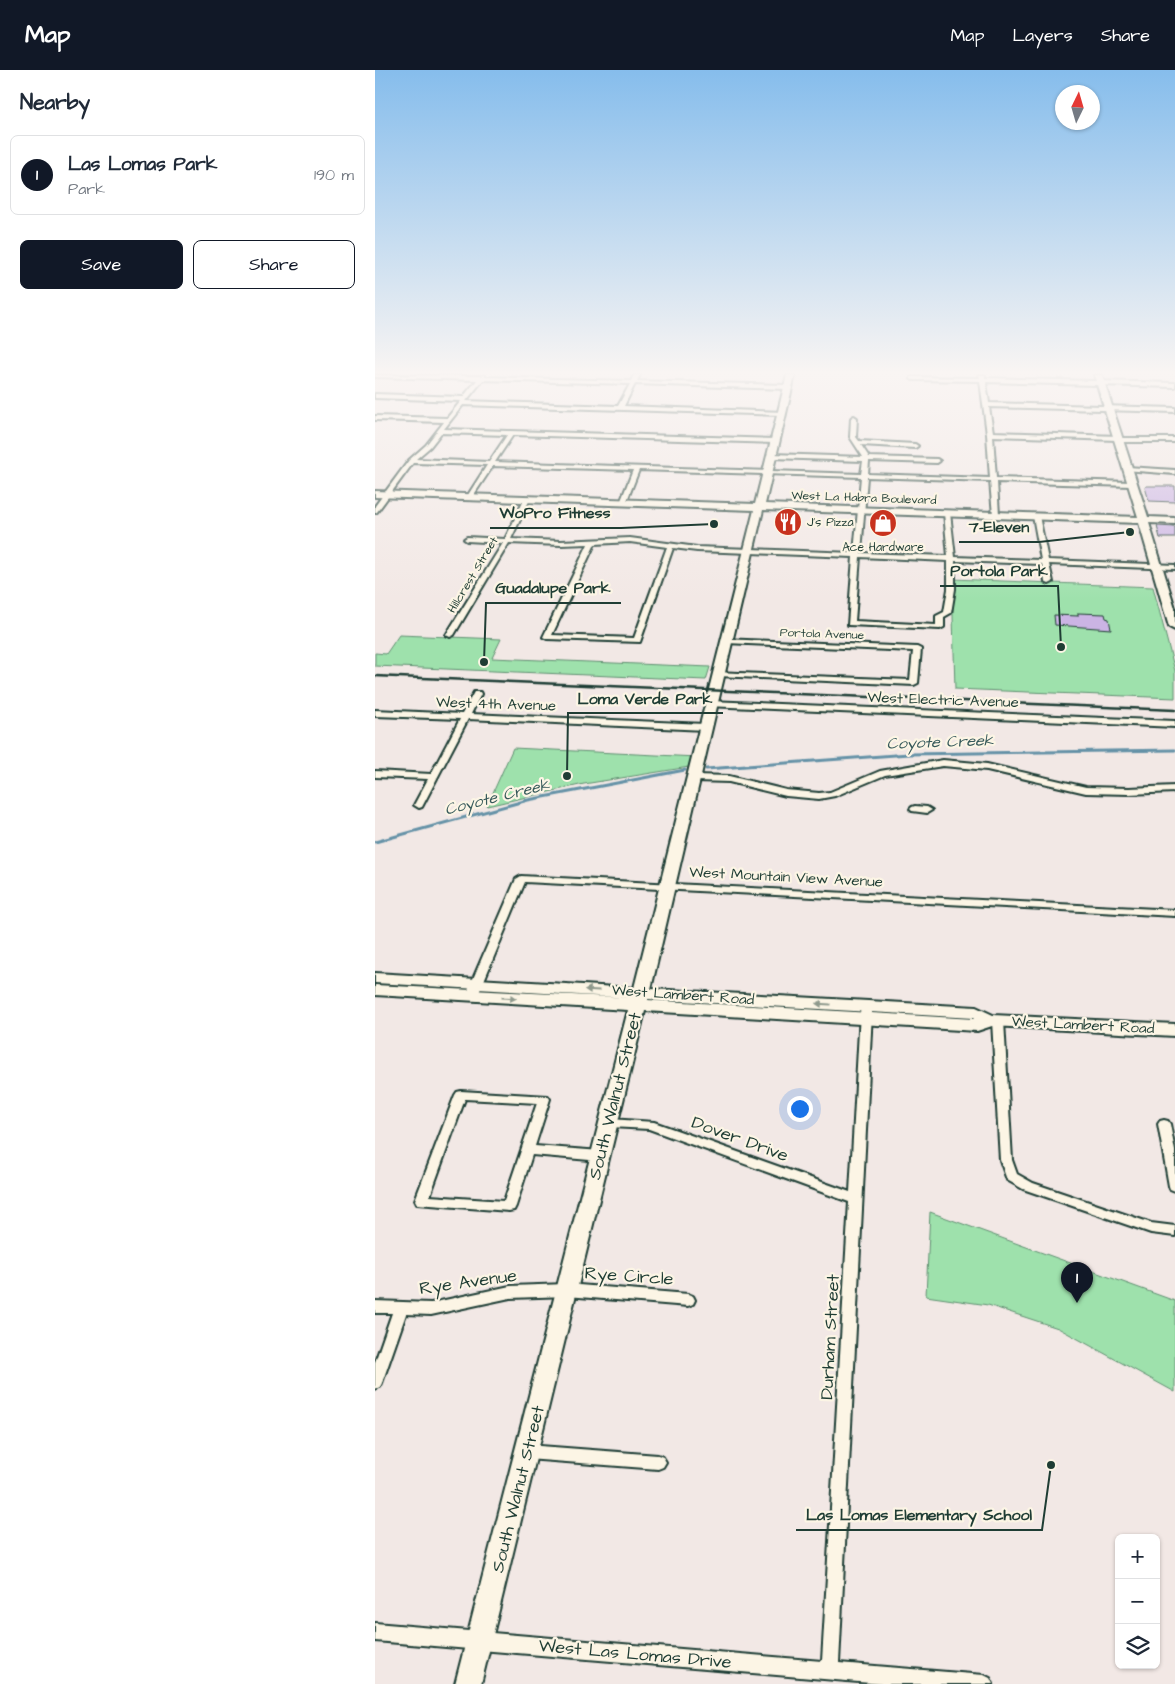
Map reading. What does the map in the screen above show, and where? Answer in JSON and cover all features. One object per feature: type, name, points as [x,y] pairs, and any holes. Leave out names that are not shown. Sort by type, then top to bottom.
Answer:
[{"type":"street","points":[[375,512],[388,495],[389,489],[411,461],[424,450]]},
{"type":"street","points":[[469,498],[500,450]]},
{"type":"street","name":"South Walnut Street","points":[[468,1684],[481,1642],[610,1123],[639,999],[695,778],[710,704],[773,450]]},
{"type":"street","points":[[861,450],[866,459],[851,623],[940,627],[940,616],[947,612],[949,605],[951,557],[947,513]]},
{"type":"street","points":[[991,450],[996,515]]},
{"type":"street","points":[[1122,450],[1156,566],[1173,613],[1175,627]]},
{"type":"street","points":[[771,456],[937,461]]},
{"type":"street","points":[[411,461],[1132,484]]},
{"type":"street","points":[[1127,469],[1155,467],[1175,472]]},
{"type":"street","points":[[1155,467],[1159,479]]},
{"type":"street","points":[[623,503],[637,468]]},
{"type":"street","name":"West La Habra Boulevard","points":[[375,494],[1175,521]]},
{"type":"street","name":"Hillcrest Street","points":[[450,635],[507,541],[527,499]]},
{"type":"street","points":[[1037,516],[1049,582]]},
{"type":"street","points":[[467,539],[561,543],[630,540],[697,549],[951,557],[1175,567]]},
{"type":"street","points":[[593,541],[547,637],[637,640],[671,545]]},
{"type":"street","name":"Portola Avenue","points":[[718,674],[914,683],[917,649],[726,641]]},
{"type":"street","points":[[419,805],[477,694]]},
{"type":"street","name":"West Electric Avenue","points":[[710,704],[1175,724]]},
{"type":"street","name":"West 4th Avenue","points":[[375,713],[705,727]]},
{"type":"street","points":[[695,778],[729,778],[786,793],[819,796],[832,794],[883,773],[943,763],[987,767],[1086,790],[1175,789]]},
{"type":"street","points":[[375,774],[434,777]]},
{"type":"street","points":[[915,809],[927,810]]},
{"type":"street","name":"West Mountain View Avenue","points":[[475,989],[521,879],[1175,913]]},
{"type":"street","name":"West Lambert Road","points":[[375,978],[475,989],[866,1012],[977,1025],[994,1020],[1175,1030]]},
{"type":"street","name":"West Lambert Road","points":[[375,990],[475,989]]},
{"type":"street","name":"Durham Street","points":[[831,1670],[866,1012]]},
{"type":"street","points":[[994,1020],[1006,1160],[1011,1176],[1028,1186],[1151,1228],[1175,1231]]},
{"type":"street","points":[[461,1095],[543,1099],[527,1150],[509,1206],[422,1200],[461,1095]]},
{"type":"street","name":"Dover Drive","points":[[610,1123],[650,1125],[856,1199]]},
{"type":"street","points":[[1164,1124],[1175,1186]]},
{"type":"street","points":[[527,1150],[601,1156]]},
{"type":"street","name":"Rye Circle","points":[[567,1290],[688,1300]]},
{"type":"street","name":"Rye Avenue","points":[[375,1307],[431,1309],[510,1292],[567,1290]]},
{"type":"street","points":[[375,1383],[401,1309]]},
{"type":"street","points":[[527,1452],[658,1462]]},
{"type":"street","name":"West Las Lomas Drive","points":[[375,1632],[984,1684]]},
{"type":"green space","points":[[952,579],[1153,587],[1175,671],[1175,698],[955,689]]},
{"type":"green space","points":[[399,635],[501,639],[492,658],[710,667],[706,680],[375,666],[375,653],[386,654]]},
{"type":"green space","points":[[513,748],[697,757],[695,766],[584,784],[487,806]]},
{"type":"green space","points":[[930,1212],[1175,1301],[1175,1392],[1058,1328],[988,1305],[926,1296]]},
{"type":"building","points":[[1175,486],[1175,502],[1149,501],[1145,487]]},
{"type":"building","points":[[1157,526],[1175,527],[1175,538],[1160,538]]},
{"type":"building","points":[[1078,613],[1105,614],[1106,618],[1109,619],[1111,629],[1055,625],[1054,615],[1078,616]]},
{"type":"waterway","name":"Coyote Creek","points":[[706,769],[909,754],[1175,750]]},
{"type":"waterway","name":"Coyote Creek","points":[[375,842],[528,800],[685,770]]},
{"type":"railway","points":[[375,676],[1175,710]]},
{"type":"place","name":"J's Pizza","points":[[788,522]]},
{"type":"place","name":"Ace Hardware","points":[[883,523]]},
{"type":"place","name":"WoPro Fitness","points":[[714,524]]},
{"type":"place","name":"7-Eleven","points":[[1130,532]]},
{"type":"place","name":"Portola Park","points":[[1061,647]]},
{"type":"place","name":"Guadalupe Park","points":[[484,662]]},
{"type":"place","name":"Loma Verde Park","points":[[567,776]]},
{"type":"place","name":"Las Lomas Park","points":[[1077,1303]]},
{"type":"place","name":"Las Lomas Elementary School","points":[[1051,1465]]}]
